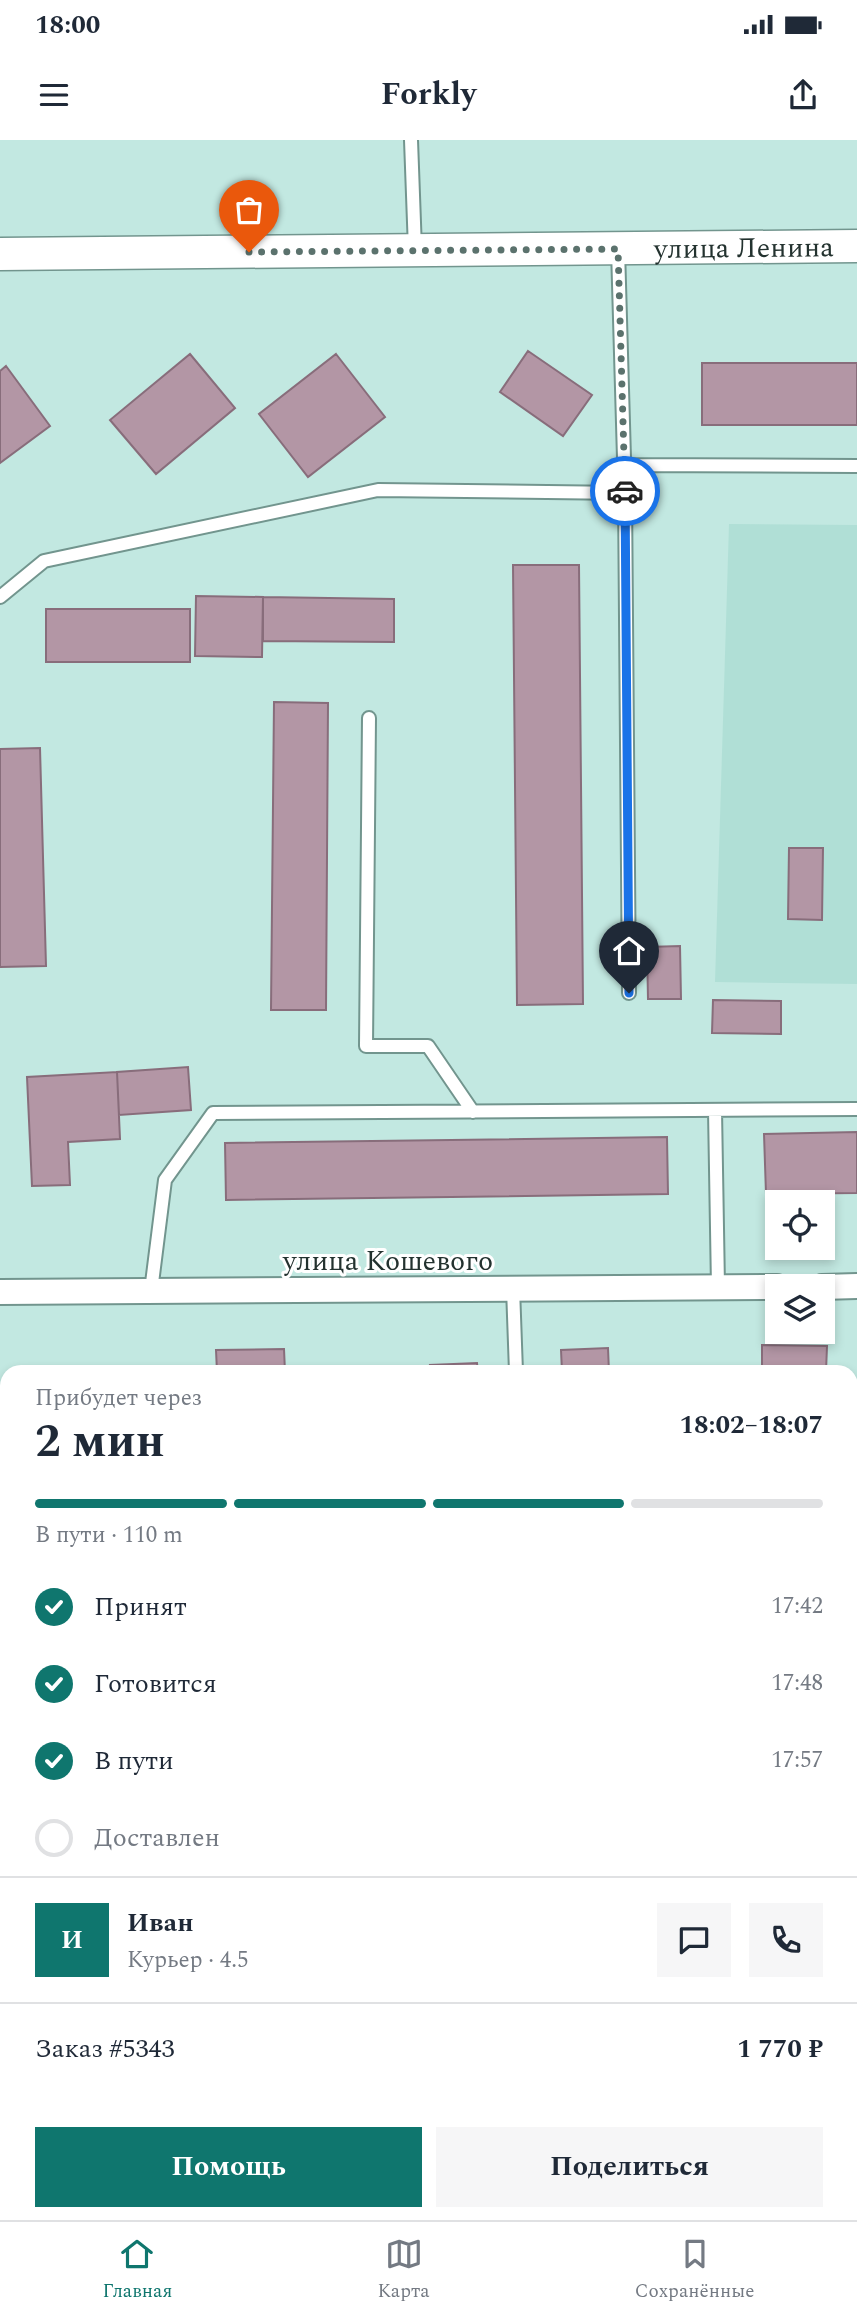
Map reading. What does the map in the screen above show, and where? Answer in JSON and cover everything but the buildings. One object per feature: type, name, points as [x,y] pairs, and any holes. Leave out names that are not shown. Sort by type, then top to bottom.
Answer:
[{"type":"street","name":"улица Ленина","points":[[0,254],[857,246]]},
{"type":"street","points":[[835,1287],[857,1286]]},
{"type":"street","name":"улица Кошевого","points":[[0,1292],[765,1287]]},
{"type":"lane","points":[[411,140],[415,251]]},
{"type":"lane","points":[[618,249],[625,493],[629,993]]},
{"type":"lane","points":[[624,465],[857,466]]},
{"type":"lane","points":[[0,597],[44,561],[378,490],[625,493]]},
{"type":"lane","points":[[369,718],[366,1046],[428,1046],[473,1111]]},
{"type":"lane","points":[[151,1291],[165,1180],[213,1113],[857,1109]]},
{"type":"lane","points":[[715,1110],[718,1287]]},
{"type":"lane","points":[[513,1289],[516,1365]]},
{"type":"shaded area","points":[[729,524],[857,525],[857,984],[715,982]]},
{"type":"way so far","points":[[249,252],[618,249],[625,491]]},
{"type":"route","points":[[625,491],[629,993]]}]
